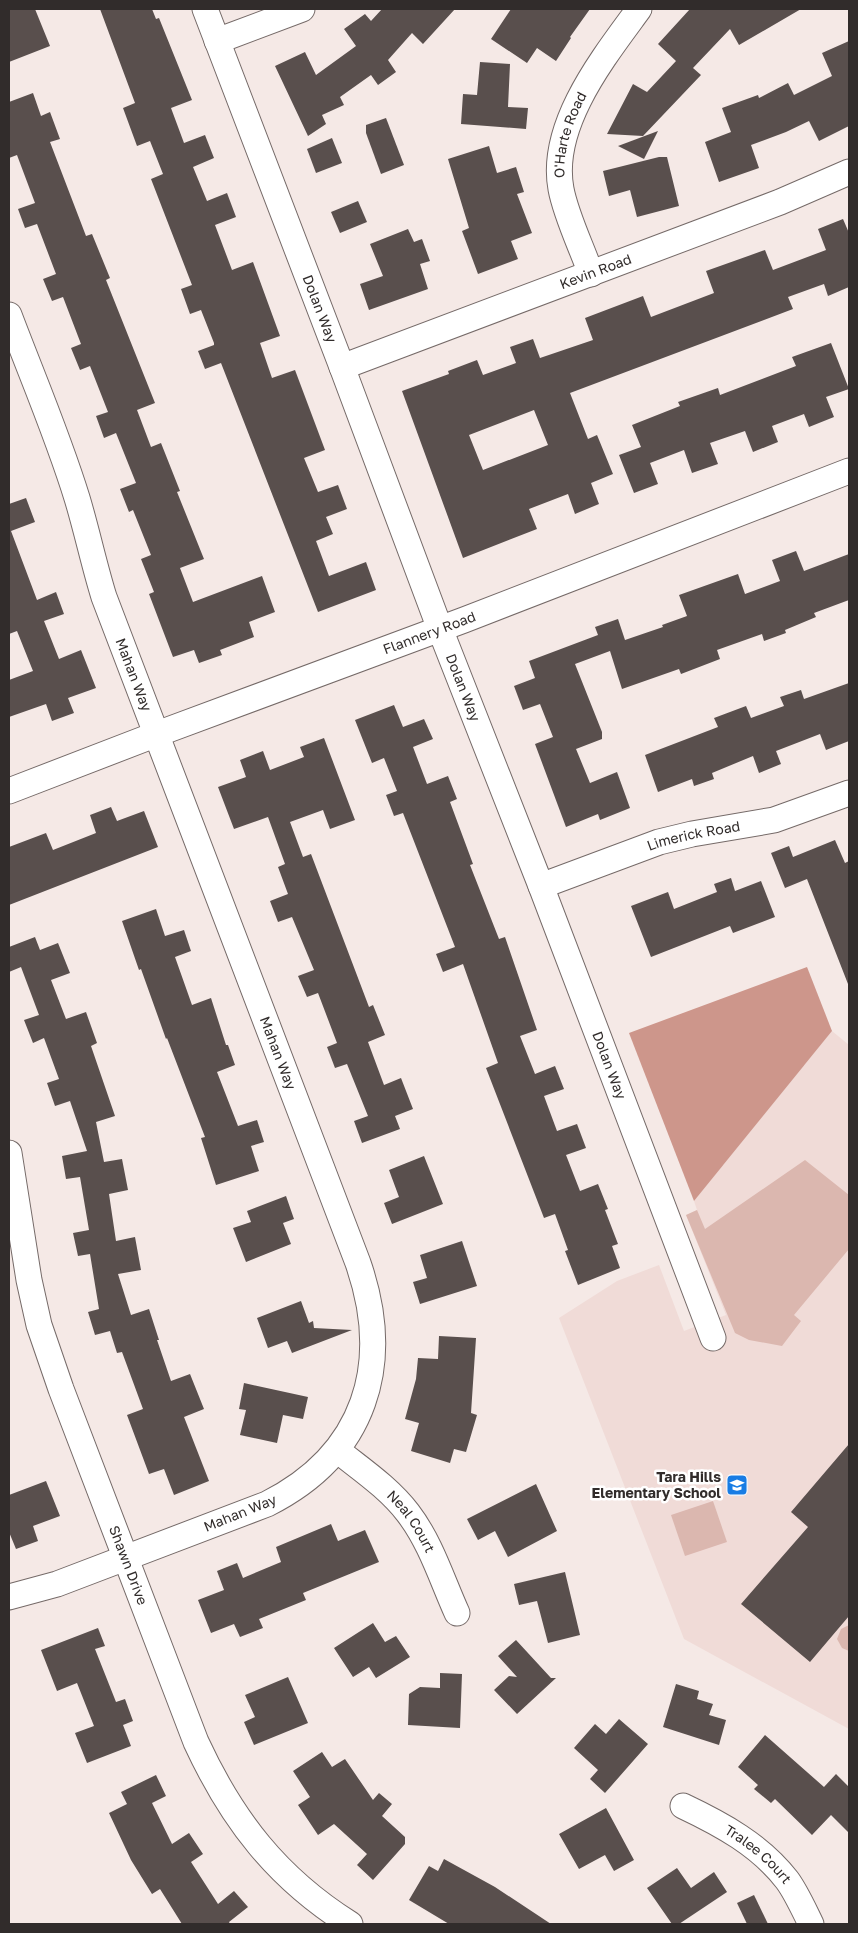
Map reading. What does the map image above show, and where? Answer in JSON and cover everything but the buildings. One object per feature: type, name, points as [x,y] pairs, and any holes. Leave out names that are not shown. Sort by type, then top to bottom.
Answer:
[{"type":"street","name":"Dolan Way","points":[[205,9],[712,1338]]},
{"type":"street","points":[[217,41],[302,9]]},
{"type":"street","name":"O'Harte Road","points":[[591,274],[561,190],[560,154],[566,129],[576,107],[604,58],[639,9]]},
{"type":"street","name":"Kevin Road","points":[[342,367],[780,202],[849,172]]},
{"type":"street","name":"Mahan Way","points":[[9,315],[73,485],[104,598],[365,1284],[373,1327],[374,1350],[371,1374],[358,1414],[337,1450],[320,1469],[303,1483],[280,1498],[126,1558],[57,1584],[9,1597]]},
{"type":"street","name":"Flannery Road","points":[[9,791],[440,629],[849,472]]},
{"type":"street","name":"Limerick Road","points":[[541,886],[659,842],[692,834],[774,820],[849,793]]},
{"type":"street","name":"Shawn Drive","points":[[9,1153],[29,1280],[39,1325],[61,1390],[196,1742],[229,1806],[254,1840],[302,1890],[350,1924]]},
{"type":"street","name":"Neal Court","points":[[337,1450],[386,1489],[409,1514],[427,1545],[457,1613]]},
{"type":"street","name":"Tralee Court","points":[[683,1806],[720,1824],[757,1849],[787,1880],[811,1924]]},
{"type":"shaded area","points":[[807,967],[832,1031],[694,1201],[629,1033]]},
{"type":"shaded area","name":"Tara Hills Elementary School","points":[[832,1031],[849,1045],[849,1729],[684,1639],[559,1318],[617,1281],[659,1265],[684,1331],[726,1315],[686,1215],[697,1210],[694,1201]]},
{"type":"shaded area","points":[[805,1160],[849,1195],[849,1249],[794,1315],[801,1321],[782,1346],[749,1340],[735,1333],[686,1215],[697,1210],[705,1229]]},
{"type":"shaded area","points":[[713,1501],[727,1542],[685,1556],[671,1515]]},
{"type":"shaded area","points":[[849,1625],[849,1651],[842,1648],[837,1639],[841,1629]]},
{"type":"place","name":"Tara Hills Elementary School","points":[[737,1485]]}]
